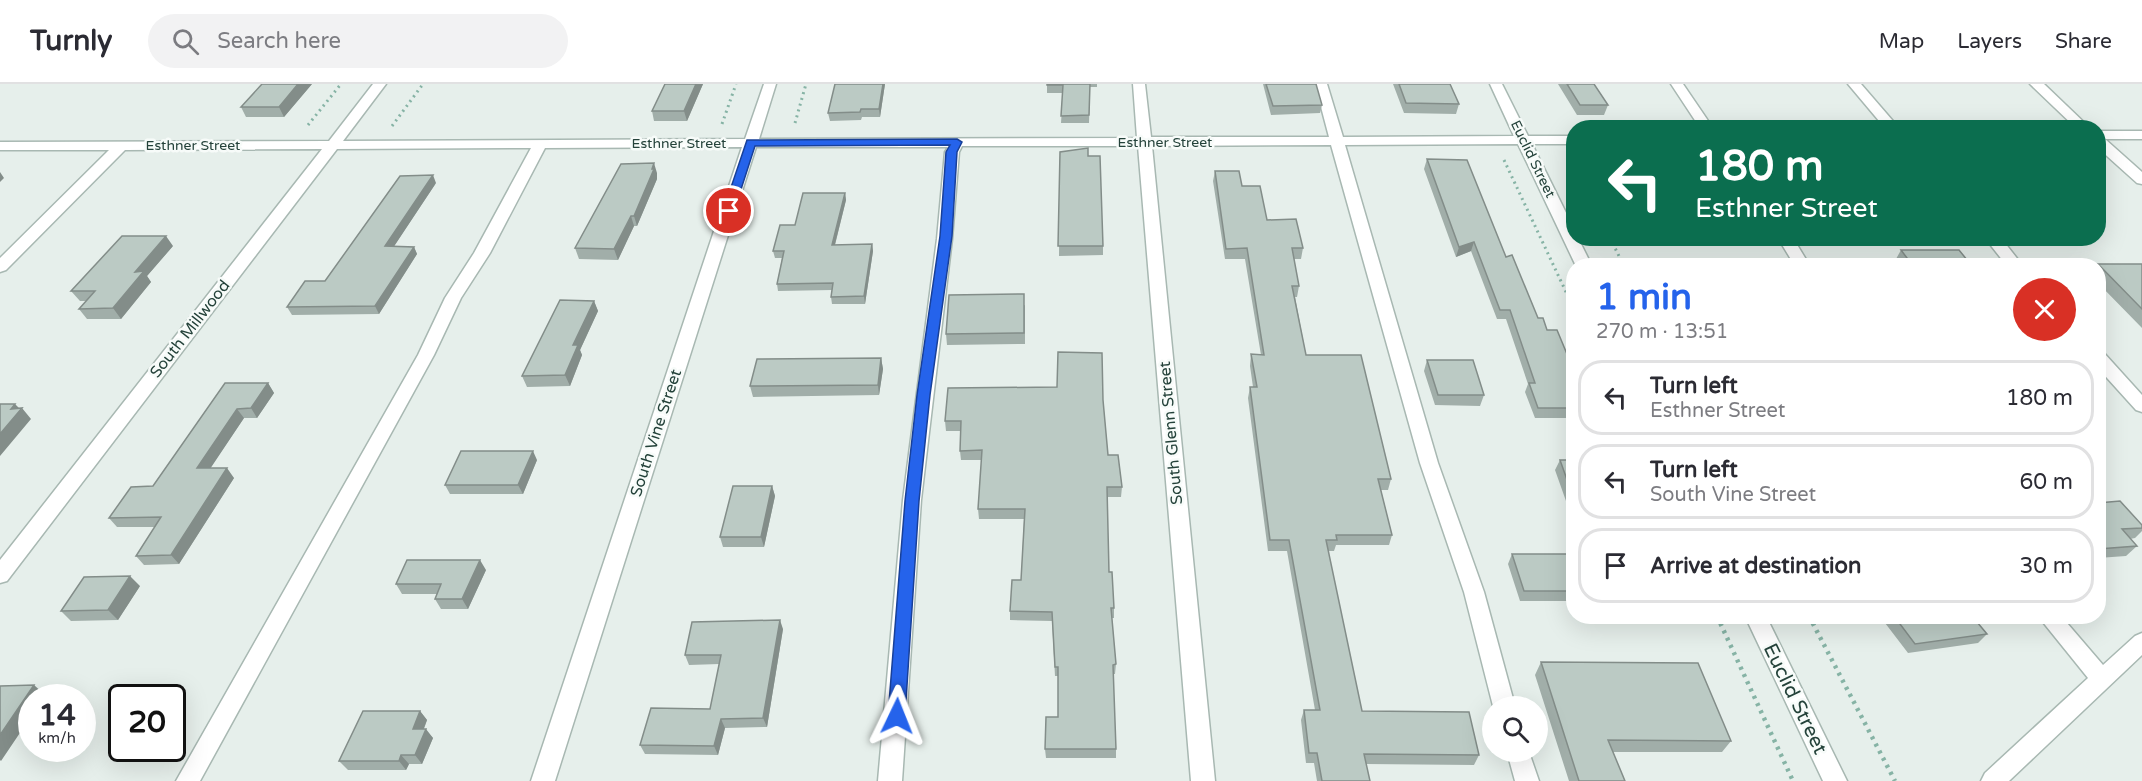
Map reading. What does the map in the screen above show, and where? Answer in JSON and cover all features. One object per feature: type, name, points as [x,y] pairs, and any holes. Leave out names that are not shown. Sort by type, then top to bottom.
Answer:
[{"type":"street","name":"South Millwood","points":[[0,575],[381,84]]},
{"type":"street","name":"South Vine Street","points":[[543,781],[770,84]]},
{"type":"street","name":"South Glenn Street","points":[[1139,84],[1203,781]]},
{"type":"street","points":[[1321,84],[1350,190],[1397,344],[1429,463],[1474,592],[1501,696]]},
{"type":"street","name":"Euclid Street","points":[[1496,84],[1566,228]]},
{"type":"street","points":[[1677,84],[1702,120]]},
{"type":"street","points":[[1854,84],[1886,120]]},
{"type":"street","points":[[2036,84],[2075,120]]},
{"type":"street","points":[[2106,135],[2142,135]]},
{"type":"street","name":"Esthner Street","points":[[0,146],[1566,140]]},
{"type":"street","points":[[890,781],[896,738],[898,674],[912,501],[946,236],[952,152],[957,142]]},
{"type":"street","points":[[188,781],[426,355],[453,298],[482,253],[540,144]]},
{"type":"street","points":[[0,267],[120,146]]},
{"type":"street","points":[[2106,148],[2142,180]]},
{"type":"street","points":[[1999,246],[2009,258]]},
{"type":"street","points":[[2106,366],[2142,406]]},
{"type":"street","name":"Euclid Street","points":[[1759,624],[1835,781]]},
{"type":"street","points":[[2055,624],[2102,679]]},
{"type":"street","points":[[1993,781],[2142,642]]},
{"type":"street","points":[[1521,762],[1527,781]]},
{"type":"path","points":[[794,128],[806,84]]},
{"type":"path","points":[[1720,624],[1793,781]]},
{"type":"path","points":[[1813,624],[1895,781]]},
{"type":"building","points":[[262,84],[298,84],[279,107],[241,107]]},
{"type":"building","points":[[665,84],[696,84],[684,111],[652,111]]},
{"type":"building","points":[[835,84],[883,84],[879,109],[828,113]]},
{"type":"building","points":[[1047,84],[1090,84],[1089,115],[1061,116],[1063,85]]},
{"type":"building","points":[[1266,84],[1316,84],[1322,105],[1273,106]]},
{"type":"building","points":[[1399,84],[1450,84],[1459,104],[1406,103]]},
{"type":"building","points":[[1567,84],[1594,84],[1608,105],[1580,105]]},
{"type":"building","points":[[1088,148],[1088,156],[1100,156],[1103,246],[1058,246],[1060,152]]},
{"type":"building","points":[[1427,159],[1467,160],[1506,257],[1512,255],[1538,318],[1543,318],[1547,330],[1557,330],[1566,352],[1566,408],[1538,408],[1529,383],[1535,383],[1510,310],[1500,310],[1474,242],[1459,247]]},
{"type":"building","points":[[654,163],[652,169],[654,169],[634,216],[631,216],[614,249],[575,248],[621,164]]},
{"type":"building","points":[[1215,171],[1239,171],[1242,186],[1260,186],[1267,220],[1296,219],[1303,248],[1292,248],[1299,286],[1292,286],[1306,355],[1361,355],[1391,479],[1378,479],[1392,535],[1336,535],[1337,540],[1326,540],[1362,711],[1469,712],[1479,755],[1364,754],[1370,781],[1322,781],[1317,753],[1309,753],[1304,710],[1320,710],[1289,540],[1270,540],[1250,387],[1257,387],[1251,354],[1264,355],[1247,248],[1226,249]]},
{"type":"building","points":[[433,175],[385,246],[414,247],[375,306],[287,307],[305,281],[325,281],[400,176]]},
{"type":"building","points":[[803,193],[845,193],[832,245],[872,244],[864,296],[831,297],[833,283],[777,284],[784,251],[773,251],[780,225],[795,225]]},
{"type":"building","points":[[122,236],[166,236],[135,272],[144,271],[113,308],[79,309],[95,291],[71,291]]},
{"type":"building","points":[[1901,250],[1959,250],[1966,258],[1907,258]]},
{"type":"building","points":[[2106,264],[2142,264],[2142,309],[2106,272]]},
{"type":"building","points":[[1024,294],[1024,333],[946,334],[949,295]]},
{"type":"building","points":[[560,300],[594,301],[573,345],[578,345],[565,375],[522,376]]},
{"type":"building","points":[[1058,352],[1102,353],[1108,455],[1118,455],[1122,487],[1107,487],[1109,572],[1112,572],[1114,608],[1111,608],[1116,664],[1113,665],[1116,749],[1045,749],[1046,717],[1058,717],[1058,667],[1055,667],[1052,612],[1010,611],[1012,580],[1021,580],[1025,509],[978,509],[982,450],[960,451],[961,421],[945,421],[948,388],[1057,387]]},
{"type":"building","points":[[881,358],[878,385],[750,386],[757,359]]},
{"type":"building","points":[[1427,360],[1473,360],[1484,395],[1438,395]]},
{"type":"building","points":[[225,383],[268,383],[251,408],[237,409],[197,468],[227,468],[171,555],[136,556],[161,517],[109,518],[131,487],[153,486]]},
{"type":"building","points":[[0,404],[15,404],[11,409],[22,408],[0,434]]},
{"type":"building","points":[[461,451],[533,451],[518,485],[445,485]]},
{"type":"building","points":[[1560,460],[1566,460],[1566,477]]},
{"type":"building","points":[[733,486],[772,486],[761,537],[720,537]]},
{"type":"building","points":[[2120,501],[2142,525],[2142,528],[2122,529],[2137,546],[2106,548],[2106,502]]},
{"type":"building","points":[[1512,554],[1566,554],[1566,591],[1524,591]]},
{"type":"building","points":[[407,560],[480,560],[462,599],[435,599],[441,584],[396,584]]},
{"type":"building","points":[[130,576],[108,610],[61,611],[84,577]]},
{"type":"building","points":[[780,620],[763,718],[721,719],[714,746],[640,745],[651,708],[710,709],[721,655],[685,655],[692,622]]},
{"type":"building","points":[[1900,624],[1979,624],[1987,634],[1915,644]]},
{"type":"building","points":[[1541,662],[1698,663],[1731,741],[1608,740],[1625,781],[1579,781]]},
{"type":"building","points":[[18,685],[18,709],[0,735],[0,686]]},
{"type":"building","points":[[363,711],[420,711],[413,729],[426,729],[415,755],[401,755],[399,761],[339,761]]},
{"type":"route","points":[[729,211],[751,143],[957,142],[952,152],[946,236],[912,501],[898,674],[897,716]]}]
